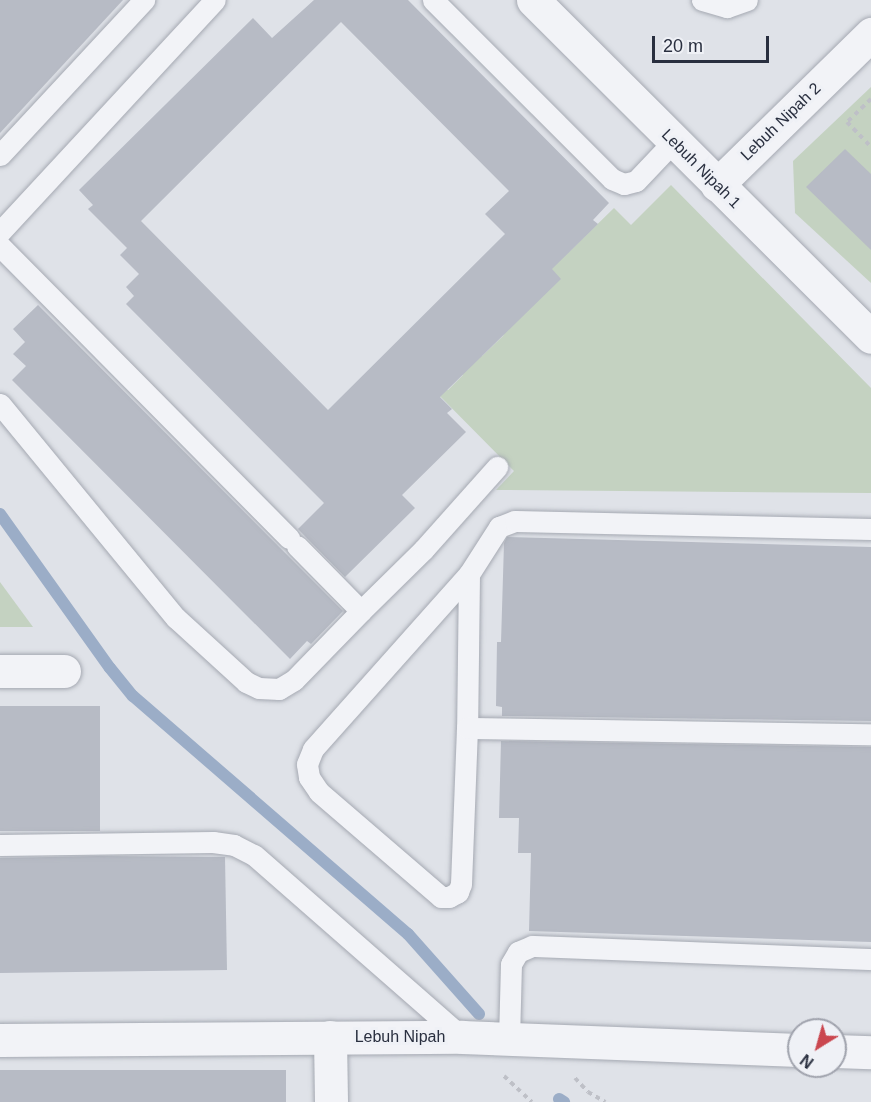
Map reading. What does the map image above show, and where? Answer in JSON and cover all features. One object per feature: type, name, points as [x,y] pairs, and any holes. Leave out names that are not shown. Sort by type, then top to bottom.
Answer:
[{"type":"street","name":"Lebuh Nipah 1","points":[[532,0],[871,337]]},
{"type":"street","name":"Lebuh Nipah 2","points":[[717,185],[871,34]]},
{"type":"street","points":[[0,671],[64,671]]},
{"type":"street","points":[[330,1036],[331,1102]]},
{"type":"street","name":"Lebuh Nipah","points":[[0,1041],[330,1036],[462,1037],[787,1050]]},
{"type":"street","points":[[847,1051],[871,1052]]},
{"type":"lane","points":[[0,155],[144,0]]},
{"type":"lane","points":[[0,232],[215,0]]},
{"type":"lane","points":[[433,0],[612,179],[624,184],[636,181],[673,142]]},
{"type":"lane","points":[[702,0],[727,7],[747,0]]},
{"type":"lane","points":[[0,246],[361,611]]},
{"type":"lane","points":[[0,404],[176,618],[246,682],[258,688],[279,689],[294,680],[424,549],[497,467]]},
{"type":"lane","points":[[469,574],[467,728],[461,884],[458,892],[449,897],[441,897],[319,792],[309,777],[307,764],[313,749],[469,574],[498,527],[515,521],[871,529]]},
{"type":"lane","points":[[467,728],[871,734]]},
{"type":"lane","points":[[0,845],[213,842],[234,845],[254,855],[462,1037]]},
{"type":"lane","points":[[509,1040],[511,964],[518,952],[532,946],[871,959]]},
{"type":"path","points":[[871,99],[847,122],[871,147]]},
{"type":"green space","points":[[871,87],[871,283],[795,213],[793,161]]},
{"type":"green space","points":[[671,185],[871,388],[871,493],[496,490],[514,471],[422,378],[448,390],[463,375],[456,367],[475,348],[482,356],[503,336],[542,260],[570,251],[614,208],[631,225]]},
{"type":"green space","points":[[0,582],[33,627],[0,627]]},
{"type":"building","points":[[0,0],[123,0],[0,133]]},
{"type":"building","points":[[314,0],[408,0],[609,203],[593,220],[598,224],[552,269],[561,279],[440,397],[452,409],[447,413],[466,432],[402,495],[415,508],[345,577],[298,529],[324,503],[126,304],[134,296],[126,287],[139,274],[120,255],[127,248],[88,209],[93,205],[79,190],[253,18],[272,38]],"holes":[[[341,22],[509,191],[485,214],[505,234],[328,410],[141,221]]]},
{"type":"building","points":[[845,149],[871,174],[871,250],[806,187]]},
{"type":"building","points":[[38,305],[343,611],[311,644],[307,641],[290,659],[12,380],[26,366],[13,354],[25,342],[13,329]]},
{"type":"building","points":[[507,537],[871,547],[871,721],[502,716],[502,707],[496,706],[497,642],[501,642],[504,543]]},
{"type":"building","points":[[0,706],[100,706],[100,831],[0,831]]},
{"type":"building","points":[[501,741],[871,747],[871,942],[529,931],[531,853],[518,853],[519,818],[499,818]]},
{"type":"building","points":[[225,857],[227,970],[0,973],[0,858]]},
{"type":"building","points":[[0,1070],[286,1070],[286,1102],[0,1102]]},
{"type":"waterway","points":[[0,514],[110,668],[133,696],[408,934],[479,1014]]},
{"type":"waterway","points":[[559,1099],[564,1102]]}]
